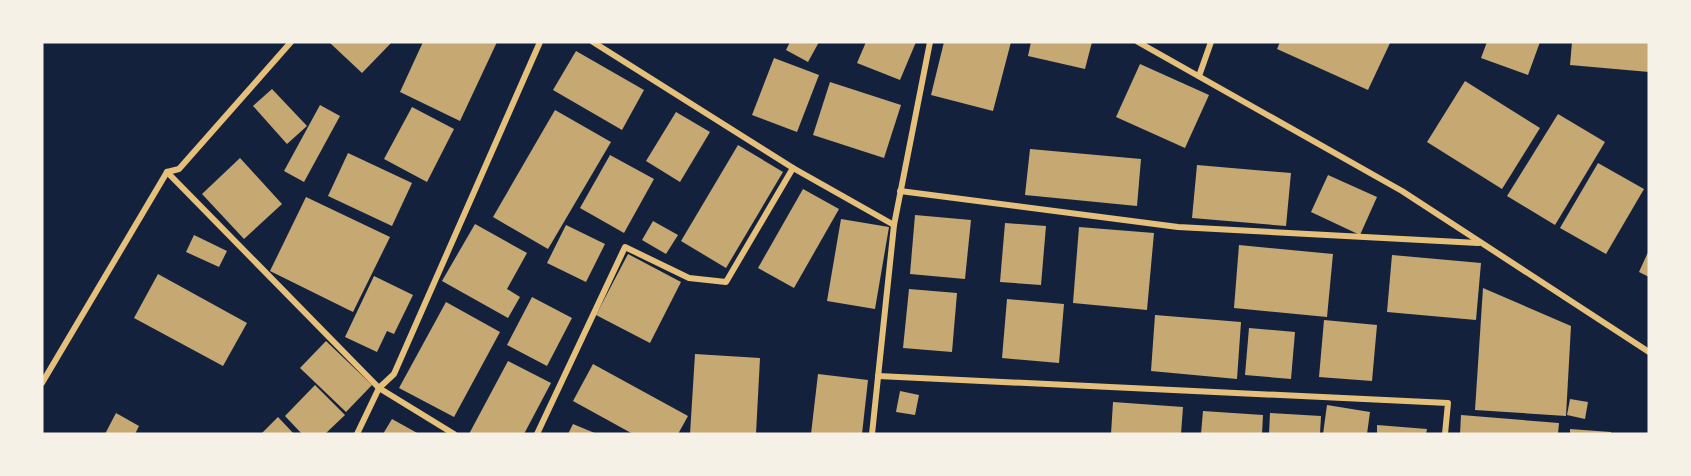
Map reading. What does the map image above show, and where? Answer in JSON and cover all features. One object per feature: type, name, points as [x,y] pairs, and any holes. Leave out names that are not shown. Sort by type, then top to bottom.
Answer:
[{"type":"street","points":[[42,383],[167,172],[179,169],[291,42]]},
{"type":"street","points":[[357,434],[379,388],[394,374],[540,42]]},
{"type":"street","points":[[593,42],[793,168],[894,225]]},
{"type":"street","points":[[872,434],[894,225],[930,42]]},
{"type":"street","points":[[1138,42],[1402,191],[1649,352]]},
{"type":"street","points":[[1199,76],[1211,42]]},
{"type":"street","points":[[537,434],[625,247],[689,278],[726,282],[793,168]]},
{"type":"street","points":[[167,172],[379,388],[454,434]]},
{"type":"street","points":[[900,191],[1178,227],[1481,243]]},
{"type":"street","points":[[878,376],[1448,403],[1446,434]]},
{"type":"building","points":[[329,42],[392,42],[362,73]]},
{"type":"building","points":[[423,42],[497,42],[460,121],[400,92]]},
{"type":"building","points":[[790,42],[819,42],[808,62],[786,50]]},
{"type":"building","points":[[866,42],[916,42],[900,80],[857,63]]},
{"type":"building","points":[[944,42],[1011,42],[993,111],[931,95]]},
{"type":"building","points":[[1031,42],[1092,42],[1085,69],[1028,56]]},
{"type":"building","points":[[1280,42],[1390,43],[1368,90],[1277,49]]},
{"type":"building","points":[[1487,42],[1540,42],[1528,75],[1481,58]]},
{"type":"building","points":[[1572,42],[1649,42],[1649,72],[1570,65]]},
{"type":"building","points":[[576,51],[644,90],[622,130],[553,90]]},
{"type":"building","points":[[774,58],[819,75],[797,132],[752,115]]},
{"type":"building","points":[[1140,64],[1209,95],[1185,148],[1116,117]]},
{"type":"building","points":[[1465,81],[1540,128],[1502,189],[1427,142]]},
{"type":"building","points":[[830,82],[901,105],[884,158],[813,135]]},
{"type":"building","points":[[272,89],[307,126],[287,144],[253,106]]},
{"type":"building","points":[[320,105],[340,116],[304,182],[284,171]]},
{"type":"building","points":[[412,107],[454,129],[427,182],[384,159]]},
{"type":"building","points":[[555,110],[611,142],[548,249],[493,217]]},
{"type":"building","points":[[676,112],[710,132],[680,182],[646,161]]},
{"type":"building","points":[[1558,114],[1605,142],[1555,225],[1507,196]]},
{"type":"building","points":[[738,145],[783,172],[726,268],[681,241]]},
{"type":"building","points":[[1030,149],[1141,159],[1137,206],[1025,195]]},
{"type":"building","points":[[348,153],[412,183],[392,226],[328,196]]},
{"type":"building","points":[[610,155],[654,179],[624,233],[580,208]]},
{"type":"building","points":[[240,158],[282,204],[244,239],[202,194]]},
{"type":"building","points":[[1598,163],[1644,189],[1606,254],[1560,228]]},
{"type":"building","points":[[1197,165],[1291,173],[1286,226],[1192,218]]},
{"type":"building","points":[[1328,175],[1377,197],[1360,235],[1311,212]]},
{"type":"building","points":[[803,189],[839,209],[794,288],[758,268]]},
{"type":"building","points":[[306,197],[390,237],[353,312],[270,271]]},
{"type":"building","points":[[915,215],[971,220],[965,279],[910,274]]},
{"type":"building","points":[[841,219],[889,227],[875,309],[827,301]]},
{"type":"building","points":[[653,221],[678,235],[666,254],[642,240]]},
{"type":"building","points":[[1005,223],[1046,226],[1041,285],[1000,282]]},
{"type":"building","points":[[475,224],[527,253],[507,289],[520,297],[508,318],[442,281]]},
{"type":"building","points":[[566,225],[605,244],[586,282],[547,263]]},
{"type":"building","points":[[1079,227],[1154,233],[1147,310],[1073,303]]},
{"type":"building","points":[[194,235],[227,251],[219,267],[186,252]]},
{"type":"building","points":[[1239,245],[1333,254],[1327,317],[1234,308]]},
{"type":"building","points":[[1649,250],[1649,277],[1639,272]]},
{"type":"building","points":[[628,254],[681,282],[650,343],[596,315]]},
{"type":"building","points":[[1392,255],[1481,263],[1476,320],[1387,312]]},
{"type":"building","points":[[158,274],[247,323],[223,366],[134,318]]},
{"type":"building","points":[[374,276],[413,295],[394,334],[387,331],[377,352],[345,337]]},
{"type":"building","points":[[1483,288],[1571,326],[1566,416],[1475,410]]},
{"type":"building","points":[[909,289],[957,293],[952,352],[903,348]]},
{"type":"building","points":[[532,297],[572,318],[547,366],[507,345]]},
{"type":"building","points":[[1007,299],[1064,304],[1059,363],[1002,358]]},
{"type":"building","points":[[446,302],[500,332],[454,417],[399,388]]},
{"type":"building","points":[[1155,315],[1241,322],[1237,379],[1151,371]]},
{"type":"building","points":[[1324,320],[1377,325],[1372,381],[1319,377]]},
{"type":"building","points":[[1249,328],[1295,332],[1291,379],[1245,375]]},
{"type":"building","points":[[326,341],[372,385],[346,412],[300,368]]},
{"type":"building","points":[[695,354],[760,358],[756,434],[690,434]]},
{"type":"building","points":[[508,361],[551,383],[524,434],[469,434]]},
{"type":"building","points":[[593,364],[688,416],[678,434],[633,434],[573,401]]},
{"type":"building","points":[[818,374],[868,380],[862,434],[811,434]]},
{"type":"building","points":[[315,385],[345,415],[325,434],[302,434],[285,416]]},
{"type":"building","points":[[900,391],[919,395],[915,415],[896,412]]},
{"type":"building","points":[[1570,399],[1588,402],[1585,419],[1567,415]]},
{"type":"building","points":[[1113,402],[1183,407],[1181,434],[1111,434]]},
{"type":"building","points":[[1327,405],[1370,412],[1367,434],[1323,434]]},
{"type":"building","points":[[1203,411],[1263,415],[1262,434],[1201,434]]},
{"type":"building","points":[[116,413],[139,426],[135,434],[105,434]]},
{"type":"building","points":[[1270,413],[1321,416],[1320,434],[1269,434]]},
{"type":"building","points":[[1461,415],[1559,423],[1558,434],[1460,434]]},
{"type":"building","points":[[278,417],[294,434],[261,434]]},
{"type":"building","points":[[392,419],[419,434],[383,434]]},
{"type":"building","points":[[573,424],[597,434],[568,434]]},
{"type":"building","points":[[1377,425],[1427,429],[1426,434],[1377,434]]},
{"type":"building","points":[[1570,429],[1611,432],[1611,434],[1570,434]]}]
